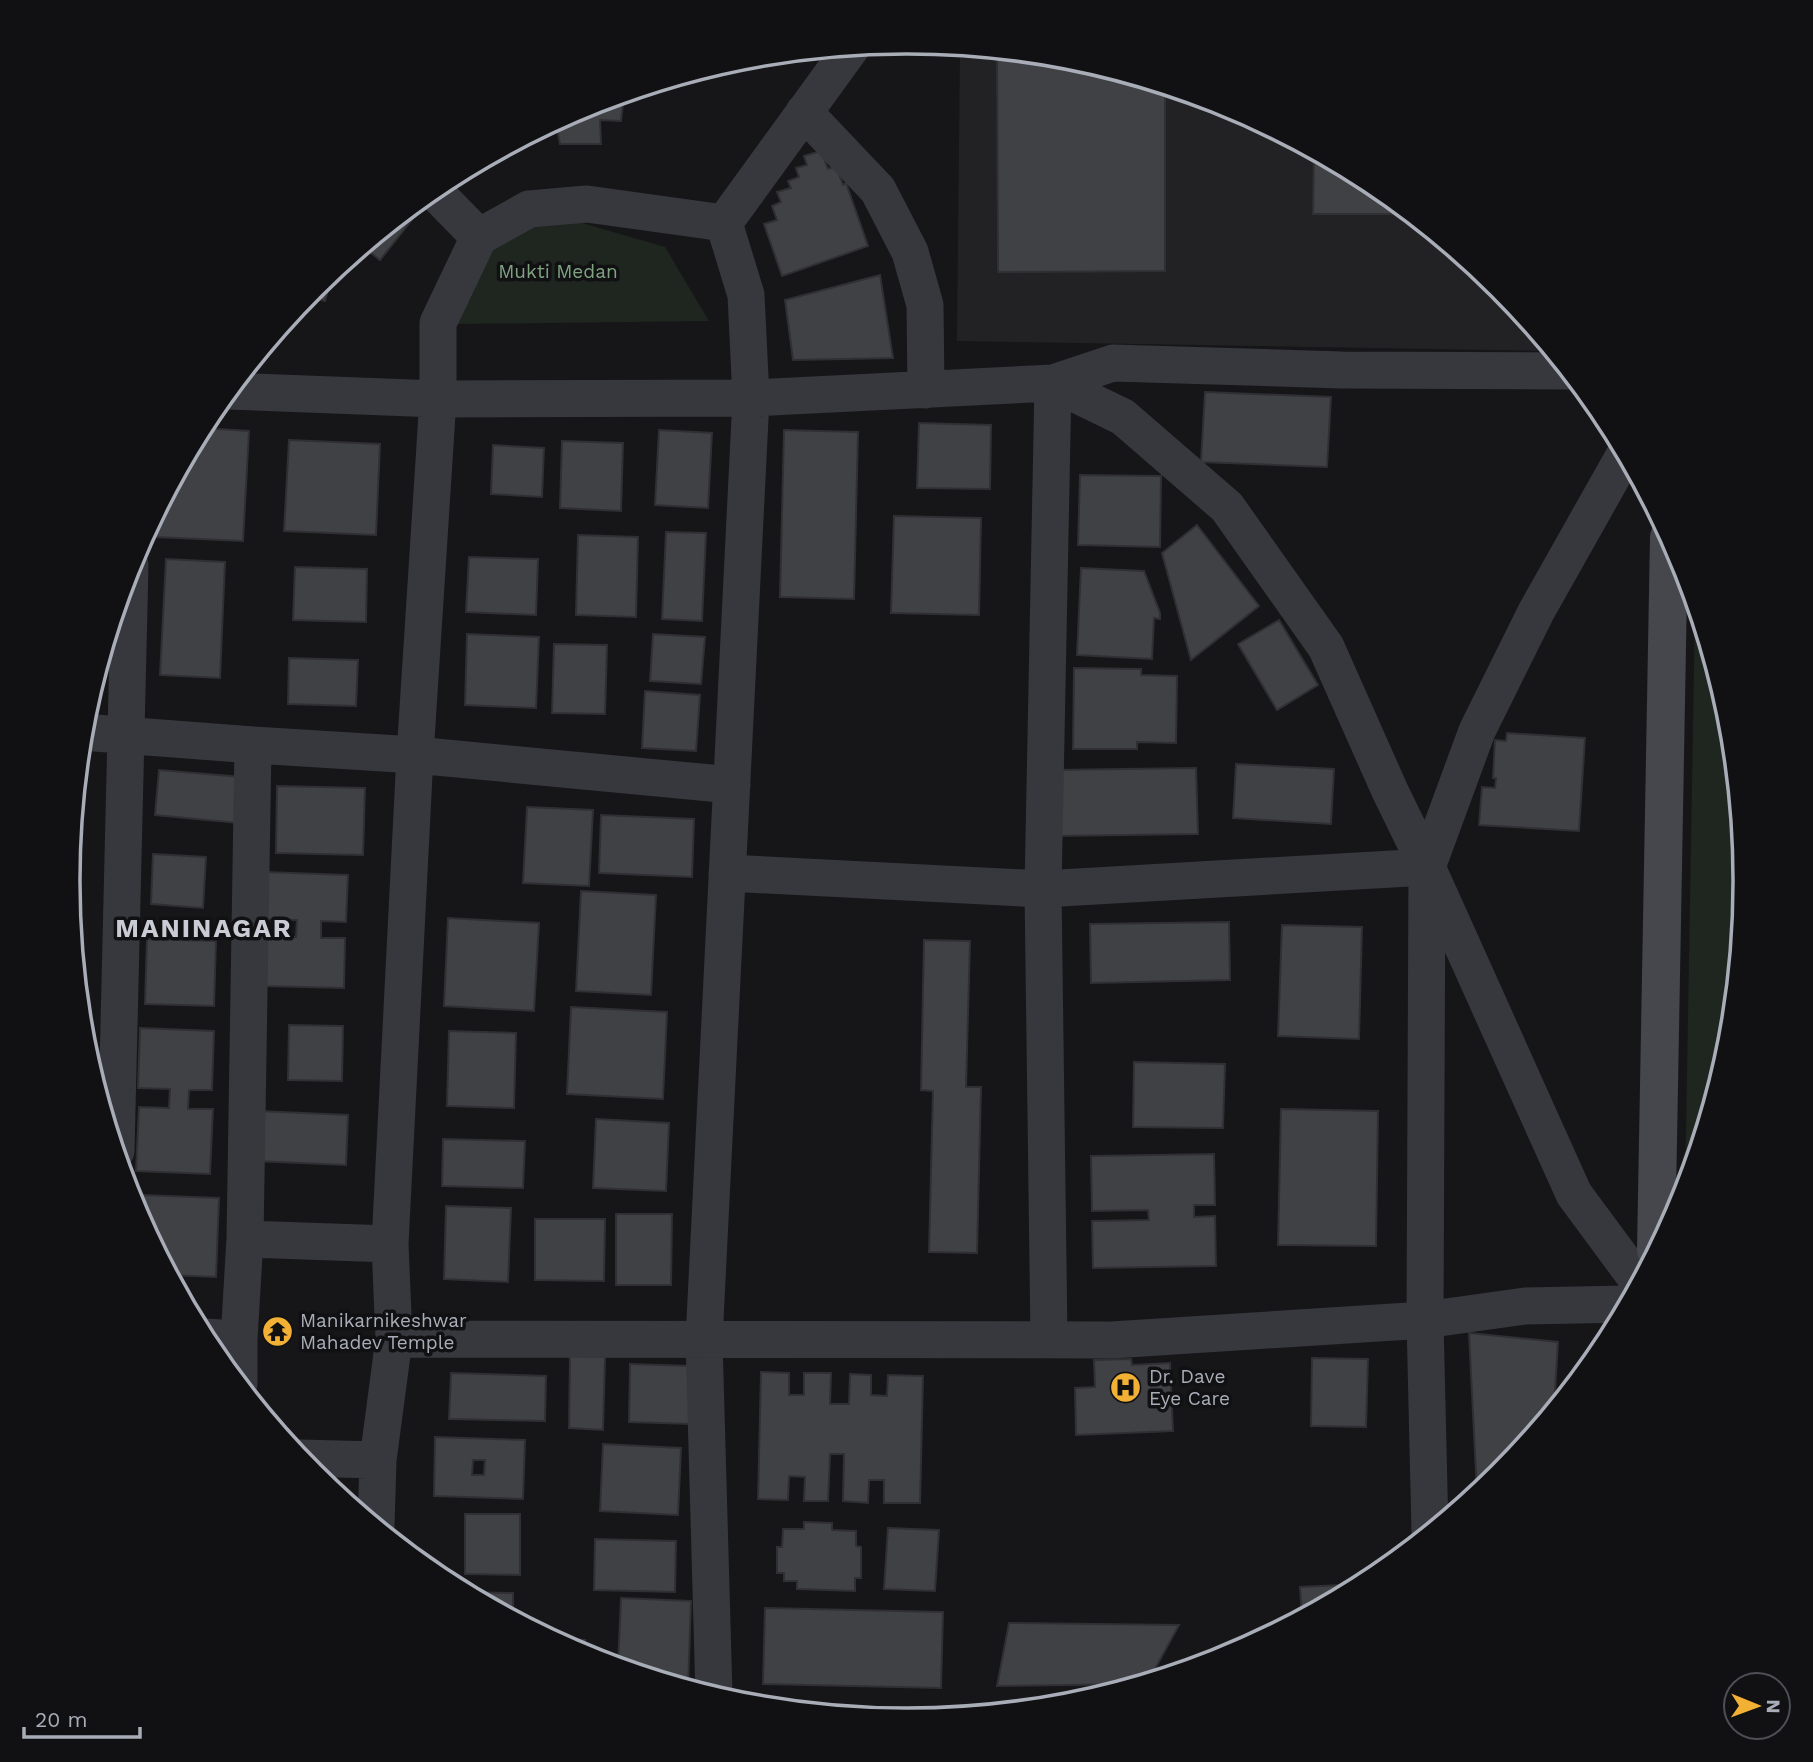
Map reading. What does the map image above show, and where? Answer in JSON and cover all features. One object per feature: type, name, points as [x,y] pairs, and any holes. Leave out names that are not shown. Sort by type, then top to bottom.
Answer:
[{"type":"street","points":[[724,223],[844,57]]},
{"type":"street","points":[[804,112],[878,190],[910,252],[925,305],[926,390]]},
{"type":"street","points":[[441,198],[479,237]]},
{"type":"street","points":[[376,1515],[378,1460],[394,1339],[390,1244],[415,755],[438,399],[438,323],[479,237],[529,209],[587,204],[724,223]]},
{"type":"street","points":[[714,1685],[704,1340],[751,397],[746,295],[724,223]]},
{"type":"street","points":[[241,391],[438,399],[751,397],[1053,383],[1113,363],[1556,371]]},
{"type":"street","points":[[1053,383],[1123,417],[1227,507],[1326,647],[1574,1194],[1633,1274]]},
{"type":"street","points":[[1049,1340],[1043,889],[1053,383]]},
{"type":"street","points":[[1430,1521],[1425,1320],[1427,867],[1483,719],[1536,611],[1619,464]]},
{"type":"street","points":[[1657,1227],[1680,591]]},
{"type":"street","points":[[117,1123],[129,601]]},
{"type":"street","points":[[94,733],[415,755],[732,785]]},
{"type":"street","points":[[221,1338],[245,1239],[253,745]]},
{"type":"street","points":[[727,873],[1043,889],[1427,867]]},
{"type":"street","points":[[245,1239],[390,1244]]},
{"type":"street","points":[[394,1339],[1112,1340],[1425,1320],[1525,1306],[1616,1304]]},
{"type":"street","points":[[315,1458],[378,1460]]},
{"type":"shaded area","points":[[960,56],[1014,61],[1120,82],[1223,117],[1272,140],[1320,165],[1410,225],[1452,259],[1491,296],[1540,351],[957,341]]},
{"type":"green space","name":"Mukti Medan","points":[[551,214],[665,247],[709,321],[457,324],[478,259]]},
{"type":"green space","points":[[1695,633],[1717,720],[1726,773],[1733,881],[1726,989],[1717,1042],[1705,1095],[1686,1156]]},
{"type":"building","points":[[997,59],[1068,70],[1165,96],[1165,271],[998,272]]},
{"type":"building","points":[[623,105],[621,121],[600,120],[601,144],[560,144],[558,132]]},
{"type":"building","points":[[821,151],[828,169],[836,166],[843,185],[846,183],[868,246],[782,276],[764,224],[777,220],[772,206],[781,202],[777,192],[791,188],[788,181],[799,177],[796,168],[807,165],[804,156]]},
{"type":"building","points":[[1314,162],[1394,214],[1313,214]]},
{"type":"building","points":[[414,217],[380,260],[370,252]]},
{"type":"building","points":[[880,275],[893,358],[793,360],[785,300]]},
{"type":"building","points":[[328,290],[325,301],[319,299]]},
{"type":"building","points":[[1205,392],[1331,397],[1327,467],[1201,462]]},
{"type":"building","points":[[919,423],[991,425],[990,489],[917,488]]},
{"type":"building","points":[[215,429],[249,431],[243,541],[156,537],[165,515]]},
{"type":"building","points":[[659,430],[712,433],[708,508],[655,505]]},
{"type":"building","points":[[784,430],[858,432],[854,599],[780,597]]},
{"type":"building","points":[[289,440],[380,444],[376,535],[284,531]]},
{"type":"building","points":[[562,441],[623,443],[621,511],[560,508]]},
{"type":"building","points":[[493,445],[544,448],[542,497],[491,494]]},
{"type":"building","points":[[1080,475],[1161,476],[1160,547],[1078,545]]},
{"type":"building","points":[[894,516],[981,518],[979,615],[891,613]]},
{"type":"building","points":[[1197,525],[1259,606],[1191,660],[1162,553]]},
{"type":"building","points":[[666,532],[706,533],[702,621],[662,619]]},
{"type":"building","points":[[578,535],[638,537],[636,617],[576,615]]},
{"type":"building","points":[[469,557],[538,559],[536,615],[466,612]]},
{"type":"building","points":[[166,559],[225,562],[220,678],[160,675]]},
{"type":"building","points":[[295,567],[367,569],[366,622],[293,620]]},
{"type":"building","points":[[1081,568],[1144,571],[1160,613],[1160,619],[1154,618],[1152,659],[1077,655]]},
{"type":"building","points":[[1279,620],[1318,685],[1277,710],[1238,644]]},
{"type":"building","points":[[467,634],[539,637],[536,708],[465,705]]},
{"type":"building","points":[[653,634],[705,637],[701,684],[650,681]]},
{"type":"building","points":[[554,644],[607,645],[605,714],[552,713]]},
{"type":"building","points":[[289,658],[358,660],[356,706],[288,704]]},
{"type":"building","points":[[1074,668],[1141,669],[1141,675],[1177,676],[1176,743],[1137,742],[1137,749],[1073,749]]},
{"type":"building","points":[[645,691],[700,695],[696,751],[642,748]]},
{"type":"building","points":[[1507,733],[1585,738],[1579,831],[1479,825],[1482,787],[1495,788],[1495,740],[1506,741]]},
{"type":"building","points":[[1236,764],[1334,769],[1331,824],[1233,818]]},
{"type":"building","points":[[1196,768],[1198,834],[1054,836],[1052,770]]},
{"type":"building","points":[[159,770],[242,777],[238,823],[155,815]]},
{"type":"building","points":[[277,786],[365,788],[363,855],[276,853]]},
{"type":"building","points":[[527,807],[593,810],[589,886],[523,883]]},
{"type":"building","points":[[601,815],[694,819],[692,877],[599,873]]},
{"type":"building","points":[[153,854],[206,857],[203,908],[151,904]]},
{"type":"building","points":[[264,872],[348,875],[346,922],[321,921],[321,938],[345,938],[344,988],[263,986],[265,936],[296,937],[297,920],[262,919]]},
{"type":"building","points":[[581,891],[656,895],[651,995],[576,991]]},
{"type":"building","points":[[448,918],[539,923],[534,1011],[444,1006]]},
{"type":"building","points":[[1229,922],[1230,980],[1091,983],[1090,924]]},
{"type":"building","points":[[1282,925],[1362,927],[1359,1039],[1278,1036]]},
{"type":"building","points":[[147,939],[216,941],[214,1006],[145,1004]]},
{"type":"building","points":[[924,940],[970,941],[966,1087],[981,1087],[977,1253],[929,1252],[933,1091],[921,1090]]},
{"type":"building","points":[[571,1007],[667,1012],[663,1099],[567,1094]]},
{"type":"building","points":[[289,1025],[343,1026],[342,1081],[288,1080]]},
{"type":"building","points":[[140,1028],[214,1031],[212,1090],[189,1090],[188,1109],[213,1109],[210,1174],[136,1171],[139,1107],[169,1108],[170,1089],[138,1088]]},
{"type":"building","points":[[449,1031],[516,1033],[514,1108],[447,1106]]},
{"type":"building","points":[[1134,1062],[1225,1064],[1223,1128],[1133,1127]]},
{"type":"building","points":[[1281,1109],[1378,1111],[1376,1246],[1278,1245]]},
{"type":"building","points":[[258,1111],[348,1115],[346,1165],[256,1161]]},
{"type":"building","points":[[596,1119],[669,1123],[666,1191],[593,1188]]},
{"type":"building","points":[[443,1139],[525,1141],[523,1188],[442,1186]]},
{"type":"building","points":[[1214,1154],[1215,1205],[1194,1205],[1194,1217],[1215,1216],[1216,1266],[1093,1268],[1092,1221],[1149,1220],[1148,1210],[1092,1211],[1091,1156]]},
{"type":"building","points":[[142,1195],[219,1198],[216,1277],[181,1275]]},
{"type":"building","points":[[446,1206],[511,1208],[508,1282],[444,1279]]},
{"type":"building","points":[[616,1214],[672,1214],[671,1285],[616,1285]]},
{"type":"building","points":[[535,1219],[605,1219],[604,1281],[535,1280]]},
{"type":"building","points":[[1469,1333],[1558,1342],[1555,1393],[1528,1426],[1476,1480]]},
{"type":"building","points":[[570,1356],[605,1357],[603,1430],[569,1428]]},
{"type":"building","points":[[1312,1358],[1368,1359],[1366,1427],[1311,1426]]},
{"type":"building","points":[[1131,1359],[1132,1365],[1170,1363],[1173,1431],[1076,1435],[1075,1388],[1095,1387],[1094,1360]]},
{"type":"building","points":[[630,1364],[692,1366],[691,1424],[629,1422]]},
{"type":"building","points":[[761,1372],[789,1373],[789,1395],[804,1395],[804,1373],[831,1373],[830,1404],[849,1404],[850,1374],[871,1375],[871,1395],[887,1396],[888,1375],[923,1376],[920,1503],[884,1503],[884,1480],[869,1480],[868,1503],[843,1501],[844,1454],[830,1454],[828,1501],[804,1501],[805,1477],[789,1476],[788,1500],[758,1499]]},
{"type":"building","points":[[451,1373],[546,1376],[545,1421],[449,1419]]},
{"type":"building","points":[[435,1437],[525,1440],[523,1499],[434,1496]],"holes":[[[473,1460],[485,1460],[484,1475],[472,1475]]]},
{"type":"building","points":[[603,1444],[681,1448],[678,1515],[600,1511]]},
{"type":"building","points":[[465,1514],[520,1514],[520,1575],[465,1574]]},
{"type":"building","points":[[804,1522],[832,1523],[832,1530],[856,1531],[856,1546],[861,1547],[861,1578],[855,1578],[855,1591],[797,1589],[797,1581],[784,1581],[784,1573],[777,1573],[777,1547],[782,1547],[783,1529],[804,1529]]},
{"type":"building","points":[[888,1528],[939,1530],[935,1591],[884,1589]]},
{"type":"building","points":[[595,1539],[676,1541],[675,1592],[594,1590]]},
{"type":"building","points":[[1339,1585],[1301,1607],[1300,1587]]},
{"type":"building","points":[[486,1592],[513,1593],[513,1607]]},
{"type":"building","points":[[621,1598],[691,1601],[688,1679],[618,1656]]},
{"type":"building","points":[[765,1608],[943,1612],[941,1688],[763,1684]]},
{"type":"building","points":[[1009,1623],[1179,1625],[1155,1669],[1100,1685],[997,1686]]},
{"type":"place","name":"Manikarnikeshwar Mahadev Temple","points":[[277,1331]]},
{"type":"place","name":"Dr. Dave Eye Care","points":[[1126,1387]]},
{"type":"district","name":"MANINAGAR","points":[[204,928]]}]
